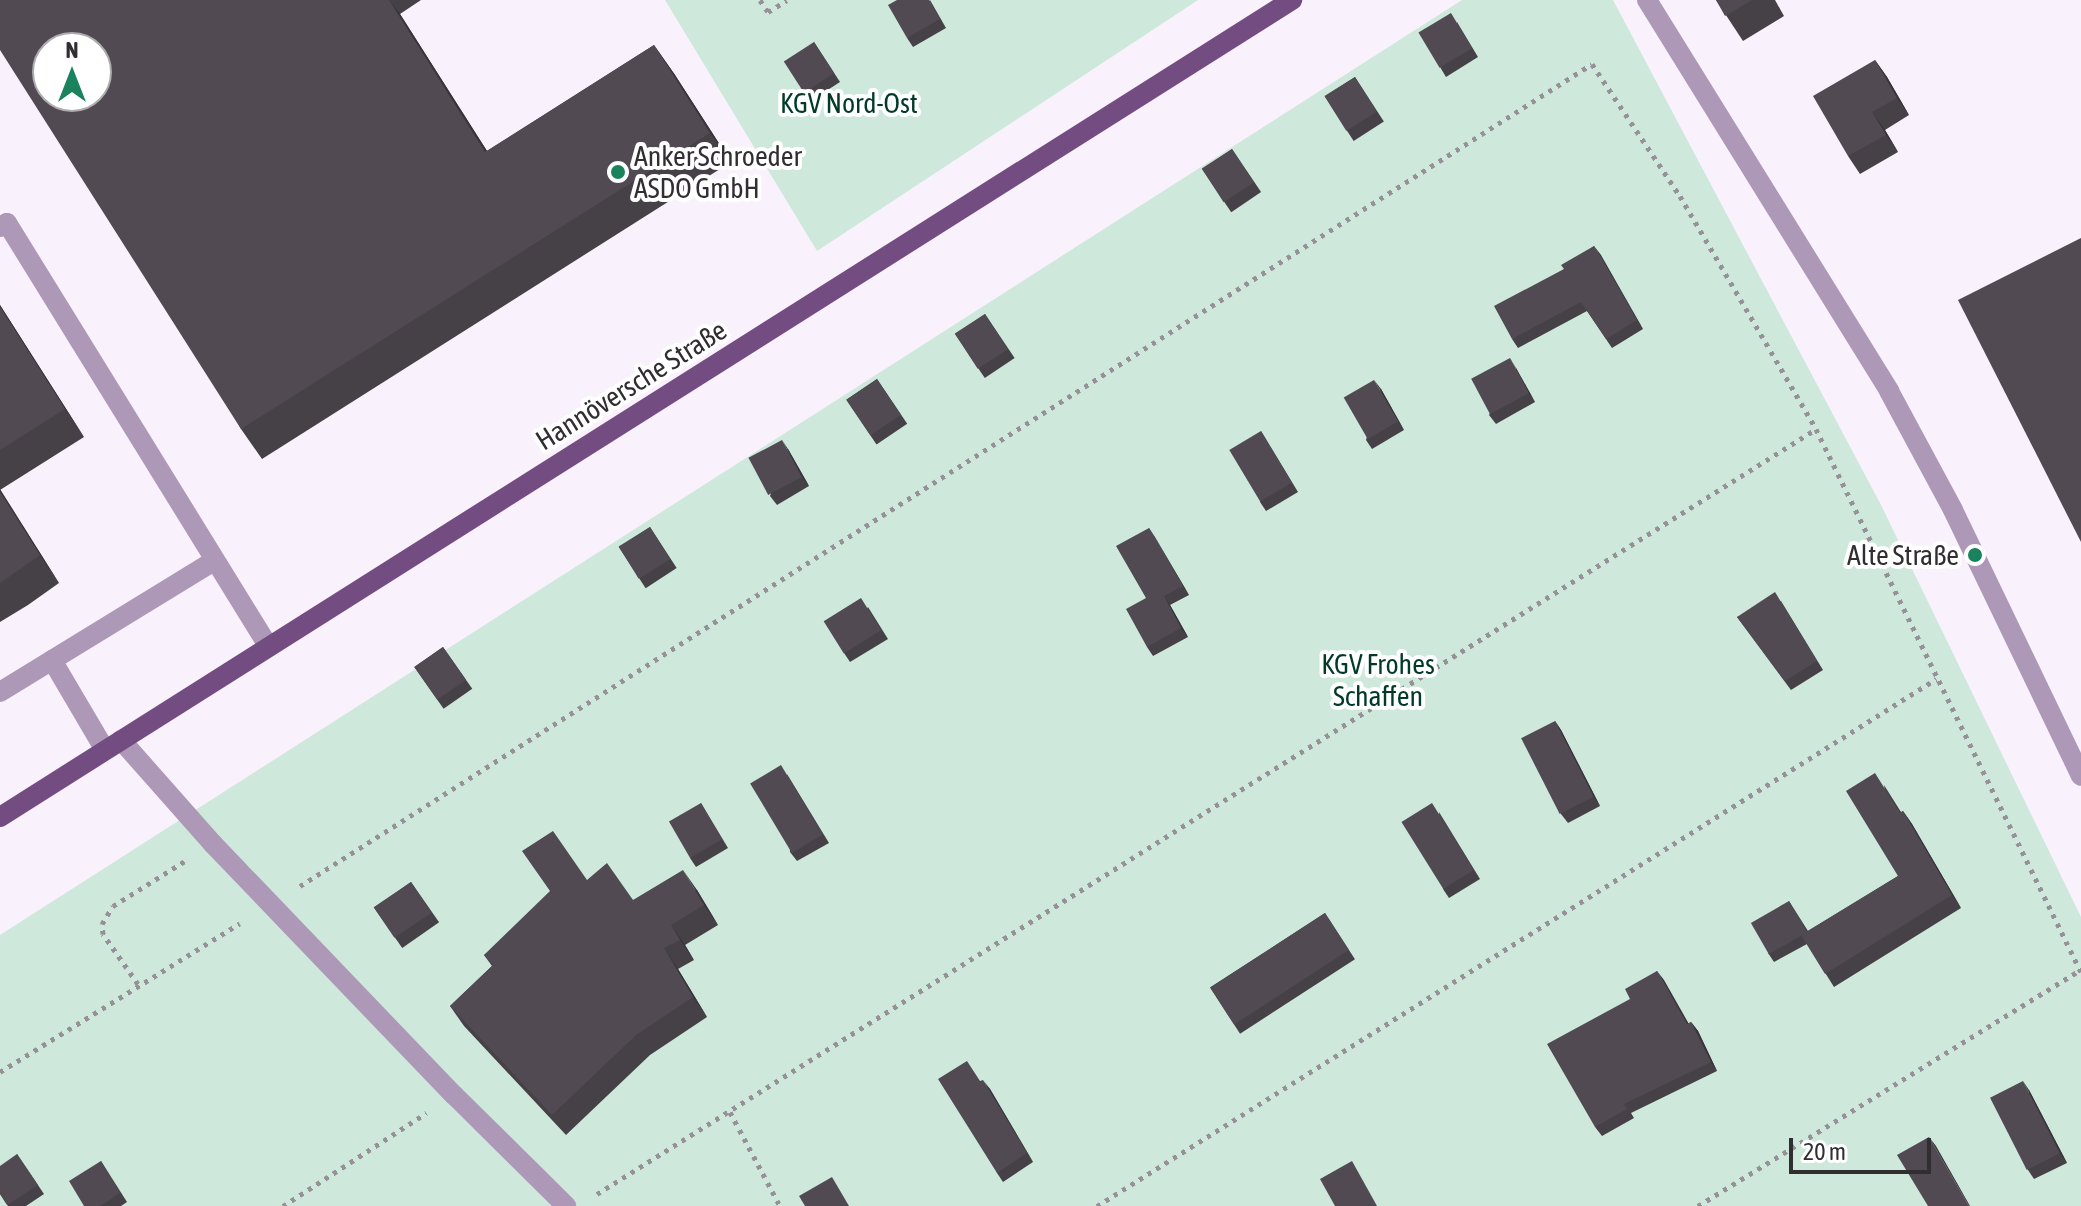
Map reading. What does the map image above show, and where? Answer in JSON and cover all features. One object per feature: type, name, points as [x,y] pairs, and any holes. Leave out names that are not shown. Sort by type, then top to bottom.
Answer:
[{"type":"main road","name":"Hannöversche Straße","points":[[0,817],[1292,0]]},
{"type":"street","points":[[1647,0],[1889,391],[1953,510],[2081,776]]},
{"type":"street","points":[[0,227],[7,223],[269,647]]},
{"type":"street","points":[[0,692],[214,561]]},
{"type":"street","points":[[52,660],[113,745],[566,1206]]},
{"type":"path","points":[[760,0],[768,12],[787,0]]},
{"type":"path","points":[[0,1072],[272,904],[1592,64],[1680,196],[1816,429],[2080,971],[1698,1206]]},
{"type":"path","points":[[590,1198],[1816,429]]},
{"type":"path","points":[[1097,1206],[1936,679]]},
{"type":"path","points":[[138,984],[103,934],[107,914],[113,906],[213,844]]},
{"type":"path","points":[[283,1206],[454,1095]]},
{"type":"path","points":[[730,1112],[780,1206]]},
{"type":"green space","name":"KGV Nord-Ost","points":[[665,0],[1198,0],[817,251]]},
{"type":"green space","name":"KGV Frohes Schaffen","points":[[1462,0],[1613,0],[1881,505],[2081,917],[2081,1206],[0,1206],[0,935]]},
{"type":"building","points":[[0,0],[389,0],[485,152],[654,45],[710,133],[241,429],[39,112],[112,112],[112,32],[32,32],[32,100],[0,50]]},
{"type":"building","points":[[897,0],[929,0],[940,19],[907,38],[888,5]]},
{"type":"building","points":[[1716,0],[1752,0],[1725,16]]},
{"type":"building","points":[[1451,13],[1472,48],[1440,68],[1418,33]]},
{"type":"building","points":[[814,42],[834,73],[804,93],[784,62]]},
{"type":"building","points":[[1875,60],[1897,98],[1872,112],[1886,135],[1848,156],[1813,96]]},
{"type":"building","points":[[1355,77],[1377,112],[1346,131],[1324,96]]},
{"type":"building","points":[[1232,149],[1254,183],[1224,202],[1202,169]]},
{"type":"building","points":[[2081,238],[2081,542],[1958,300]]},
{"type":"building","points":[[1594,246],[1637,320],[1606,339],[1581,302],[1512,339],[1494,306],[1564,269],[1561,265]]},
{"type":"building","points":[[0,307],[65,409],[0,450]]},
{"type":"building","points":[[985,314],[1008,349],[978,369],[955,334]]},
{"type":"building","points":[[1510,358],[1529,393],[1490,414],[1471,379]]},
{"type":"building","points":[[877,379],[901,415],[870,435],[846,400]]},
{"type":"building","points":[[1374,380],[1398,422],[1368,439],[1344,398]]},
{"type":"building","points":[[1261,431],[1292,482],[1260,501],[1229,450]]},
{"type":"building","points":[[782,440],[802,477],[768,495],[748,458]]},
{"type":"building","points":[[0,492],[40,555],[0,583]]},
{"type":"building","points":[[650,527],[670,559],[639,579],[619,547]]},
{"type":"building","points":[[1149,528],[1183,586],[1164,596],[1181,628],[1147,647],[1126,609],[1146,598],[1116,546]]},
{"type":"building","points":[[1775,592],[1817,661],[1785,681],[1737,617]]},
{"type":"building","points":[[861,598],[881,630],[844,654],[824,621]]},
{"type":"building","points":[[443,647],[466,680],[437,700],[414,667]]},
{"type":"building","points":[[1555,721],[1594,797],[1560,814],[1521,738]]},
{"type":"building","points":[[781,765],[823,834],[792,853],[750,784]]},
{"type":"building","points":[[1875,773],[1900,813],[1903,811],[1952,895],[1825,974],[1801,935],[1898,876],[1846,791]]},
{"type":"building","points":[[701,803],[722,839],[690,858],[669,822]]},
{"type":"building","points":[[1432,803],[1474,870],[1443,889],[1401,822]]},
{"type":"building","points":[[553,831],[587,880],[607,863],[633,900],[683,870],[704,905],[671,925],[680,940],[664,948],[693,997],[636,1035],[552,1115],[450,1006],[493,965],[484,955],[550,891],[522,851]]},
{"type":"building","points":[[411,882],[432,913],[394,938],[374,907]]},
{"type":"building","points":[[1789,901],[1807,932],[1769,954],[1751,923]]},
{"type":"building","points":[[1325,913],[1349,950],[1234,1025],[1210,988]]},
{"type":"building","points":[[1657,971],[1687,1024],[1691,1022],[1711,1062],[1624,1104],[1627,1109],[1595,1127],[1547,1044],[1630,999],[1625,989]]},
{"type":"building","points":[[967,1061],[980,1081],[983,1080],[1027,1153],[997,1173],[938,1079]]},
{"type":"building","points":[[2023,1081],[2060,1153],[2027,1170],[1990,1098]]},
{"type":"building","points":[[1929,1137],[1969,1206],[1928,1206],[1897,1155]]},
{"type":"building","points":[[17,1154],[38,1185],[7,1205],[0,1194],[0,1166]]},
{"type":"building","points":[[101,1161],[120,1193],[100,1206],[84,1206],[69,1181]]},
{"type":"building","points":[[1352,1161],[1377,1206],[1335,1206],[1320,1179]]},
{"type":"building","points":[[832,1177],[849,1206],[805,1206],[799,1196]]},
{"type":"place","name":"Anker Schroeder ASDO GmbH","points":[[618,172]]},
{"type":"place","name":"Alte Straße","points":[[1975,555]]}]
